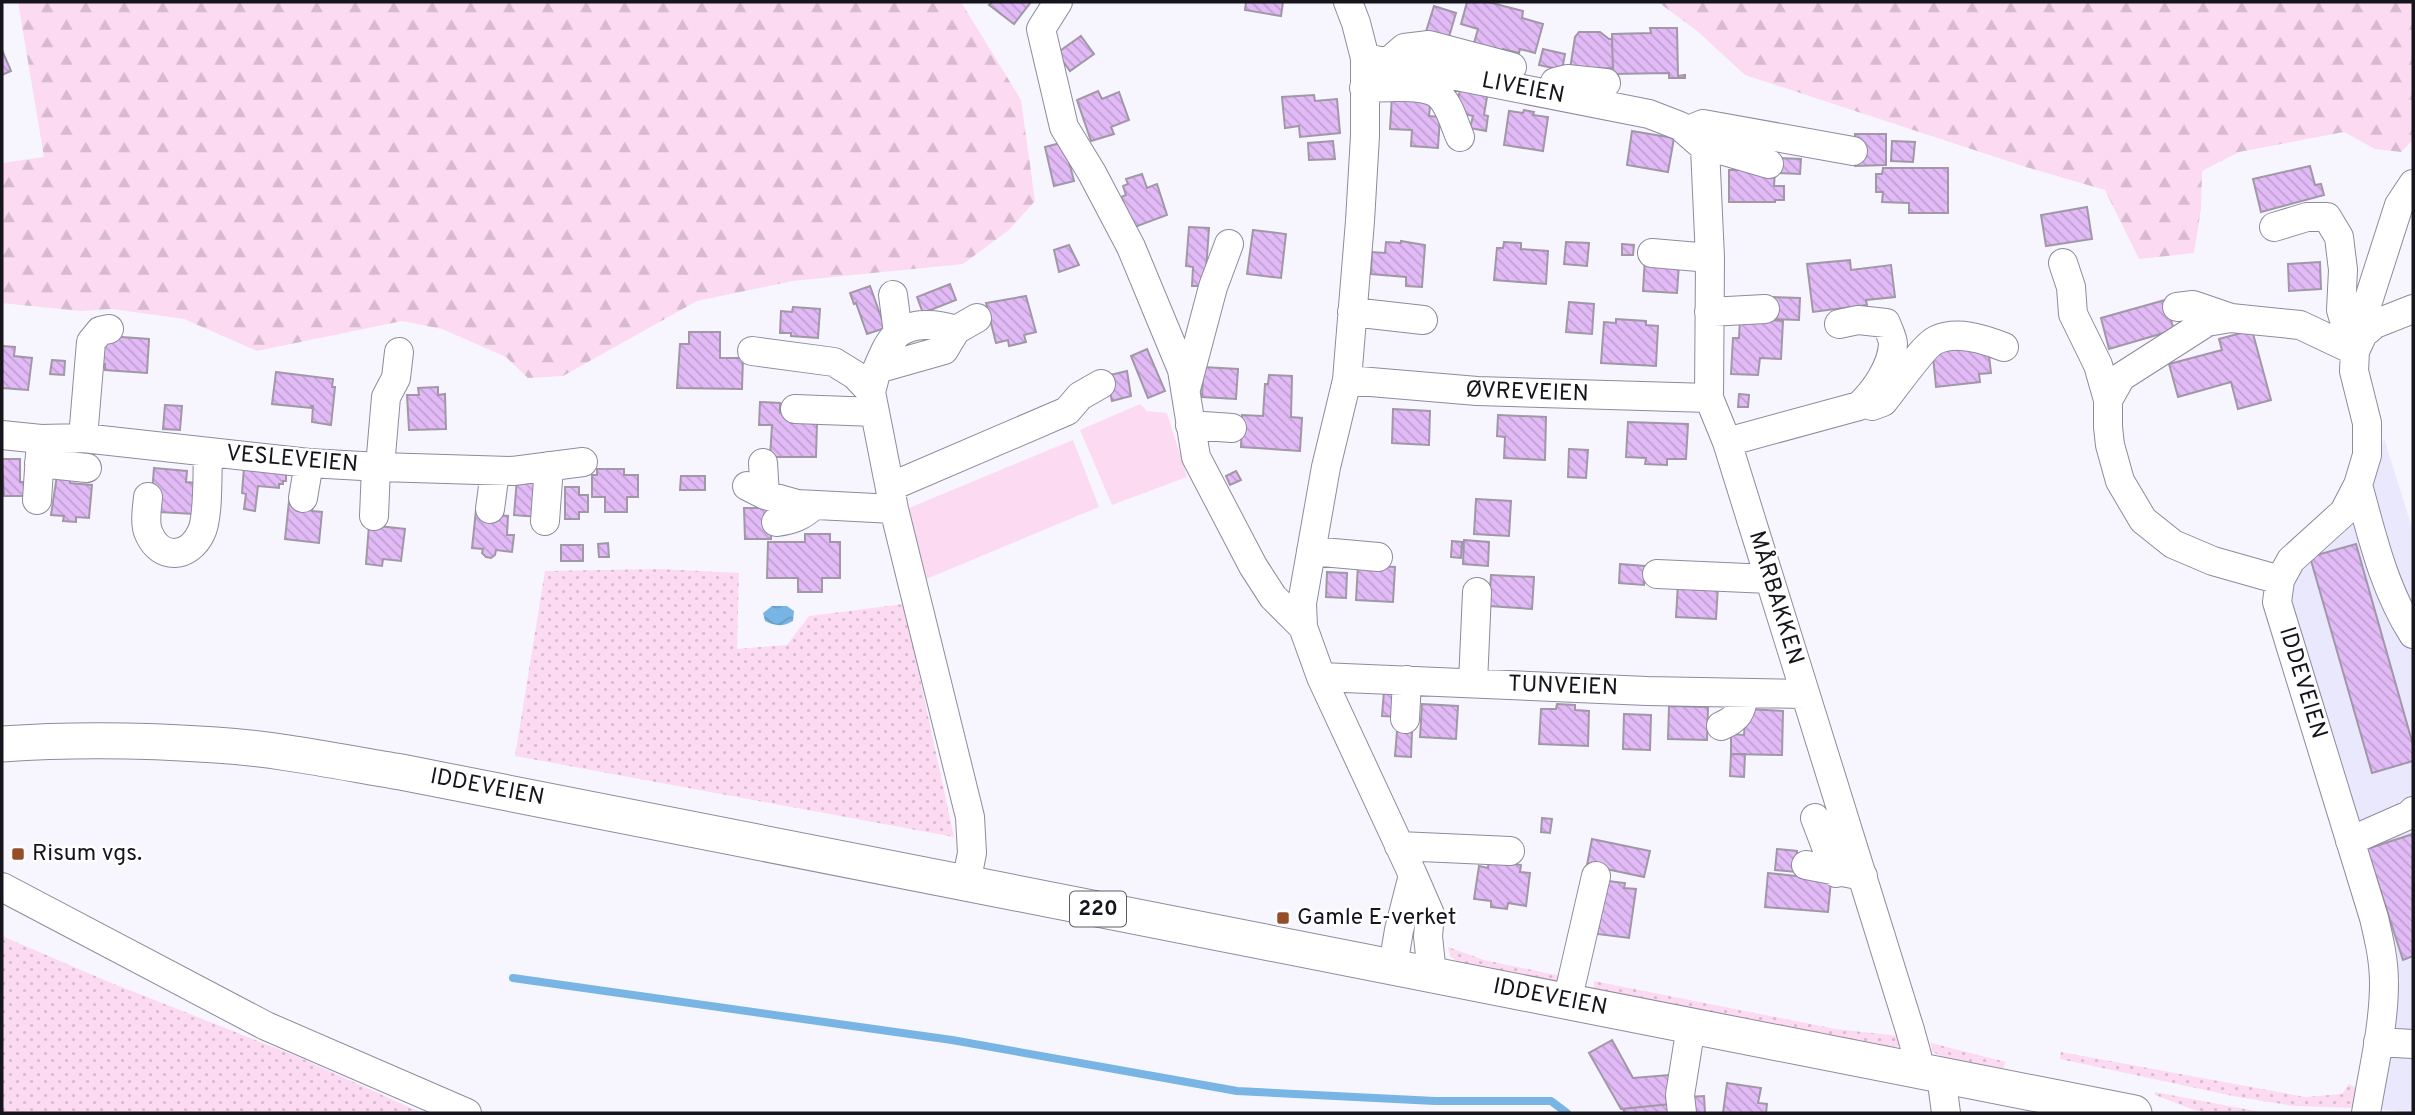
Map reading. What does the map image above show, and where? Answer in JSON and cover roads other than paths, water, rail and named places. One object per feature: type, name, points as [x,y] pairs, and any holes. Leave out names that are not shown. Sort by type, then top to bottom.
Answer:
[{"type":"main road","name":"IDDEVEIEN","points":[[2,744],[58,741],[216,745],[401,772],[2134,1113]]},
{"type":"street","points":[[1058,2],[1041,29],[1064,127],[1093,173],[1130,247],[1182,370],[1196,457],[1253,566],[1273,597],[1303,627]]},
{"type":"street","points":[[1348,2],[1376,60]]},
{"type":"street","points":[[1432,975],[1428,936],[1430,914],[1321,677],[1303,627],[1302,603],[1326,467],[1347,380],[1364,148],[1364,88],[1376,60],[1404,48],[1429,44],[1512,67]]},
{"type":"street","name":"LIVEIEN","points":[[1376,60],[1543,101],[1582,101],[1691,135],[1721,150],[1769,164]]},
{"type":"street","points":[[1543,101],[1555,82],[1567,79],[1606,83]]},
{"type":"street","points":[[1364,88],[1419,88],[1437,93],[1446,105],[1460,137]]},
{"type":"street","points":[[1691,135],[1703,124],[1853,151]]},
{"type":"street","name":"MÅRBAKKEN","points":[[1691,135],[1710,258],[1709,398],[1727,442],[1805,694],[1850,875],[1910,1030],[1917,1055],[1928,1072],[1946,1113]]},
{"type":"street","points":[[2063,263],[2071,288],[2073,314],[2098,365],[2108,400],[2110,445],[2120,481],[2143,520],[2173,544],[2213,561],[2280,580],[2291,560],[2344,512],[2358,485],[2367,455],[2367,423],[2354,371],[2359,337],[2399,205],[2413,184]]},
{"type":"street","points":[[2359,337],[2413,214]]},
{"type":"street","points":[[2274,227],[2307,217],[2327,217],[2339,237],[2343,270],[2341,310],[2359,337]]},
{"type":"street","points":[[1185,391],[1213,286],[1229,244]]},
{"type":"street","points":[[1652,253],[1710,258]]},
{"type":"street","points":[[893,295],[898,333]]},
{"type":"street","points":[[2177,307],[2193,305],[2231,318],[2300,325],[2359,337]]},
{"type":"street","points":[[1709,312],[1765,309]]},
{"type":"street","points":[[2359,337],[2375,324],[2413,310]]},
{"type":"street","points":[[1352,312],[1423,320]]},
{"type":"street","points":[[2108,400],[2121,377],[2155,354],[2207,322],[2231,318]]},
{"type":"street","points":[[1839,324],[1858,320],[1886,323],[1894,343],[1887,366],[1873,393],[1859,406]]},
{"type":"street","points":[[795,409],[874,391],[944,350],[966,324],[938,324],[898,333],[889,343],[874,391],[892,498],[970,817],[972,853],[966,883]]},
{"type":"street","points":[[83,438],[91,342],[100,331],[109,329]]},
{"type":"street","points":[[1727,442],[1883,402],[1933,340],[1950,336],[1981,338],[2004,347]]},
{"type":"street","points":[[752,351],[834,362],[874,391]]},
{"type":"street","points":[[374,516],[386,397],[405,368]]},
{"type":"street","name":"ØVREVEIEN","points":[[1347,380],[1678,409],[1709,398]]},
{"type":"street","points":[[763,463],[756,490],[797,504],[892,498],[1067,411],[1080,396],[1101,384]]},
{"type":"street","points":[[1190,425],[1232,428]]},
{"type":"street","name":"VESLEVEIEN","points":[[2,435],[40,451],[83,438],[171,442],[208,452],[378,467],[513,471],[583,462]]},
{"type":"street","points":[[37,500],[40,451],[87,468]]},
{"type":"street","points":[[148,497],[147,532],[152,540],[169,555],[187,551],[203,531],[208,452]]},
{"type":"street","points":[[303,498],[309,463]]},
{"type":"street","points":[[545,522],[549,466]]},
{"type":"street","points":[[490,509],[495,471]]},
{"type":"street","points":[[2358,485],[2376,555],[2403,618],[2413,634]]},
{"type":"street","points":[[776,522],[790,520],[807,512],[814,505]]},
{"type":"street","points":[[1311,551],[1378,557]]},
{"type":"street","points":[[1657,574],[1769,579]]},
{"type":"street","name":"IDDEVEIEN","points":[[2280,580],[2277,602],[2374,918],[2381,950],[2384,982],[2378,1042],[2365,1113]]},
{"type":"street","points":[[1473,683],[1477,592]]},
{"type":"street","name":"TUNVEIEN","points":[[1321,677],[1473,683],[1646,699],[1745,693],[1805,694]]},
{"type":"street","points":[[1405,719],[1407,680]]},
{"type":"street","points":[[1721,726],[1731,722],[1741,711],[1745,693]]},
{"type":"street","points":[[2350,841],[2413,812]]},
{"type":"street","points":[[1815,818],[1850,875]]},
{"type":"street","points":[[1399,846],[1510,851]]},
{"type":"street","points":[[1805,865],[1850,875]]},
{"type":"street","points":[[1393,966],[1413,875]]},
{"type":"street","points":[[1567,1002],[1596,876]]},
{"type":"street","points":[[2,887],[266,1026],[467,1113]]},
{"type":"street","points":[[1682,1113],[1680,1096],[1691,1026]]},
{"type":"street","points":[[2378,1042],[2413,1044]]},
{"type":"water","points":[[772,606],[787,606],[794,611],[793,621],[779,625],[765,621],[763,613]]},
{"type":"waterway","points":[[513,978],[952,1040],[1237,1091],[1435,1101],[1551,1101],[1567,1113]]},
{"type":"place","name":"Risum vgs.","points":[[18,854]]},
{"type":"place","name":"Gamle E-verket","points":[[1283,918]]}]
